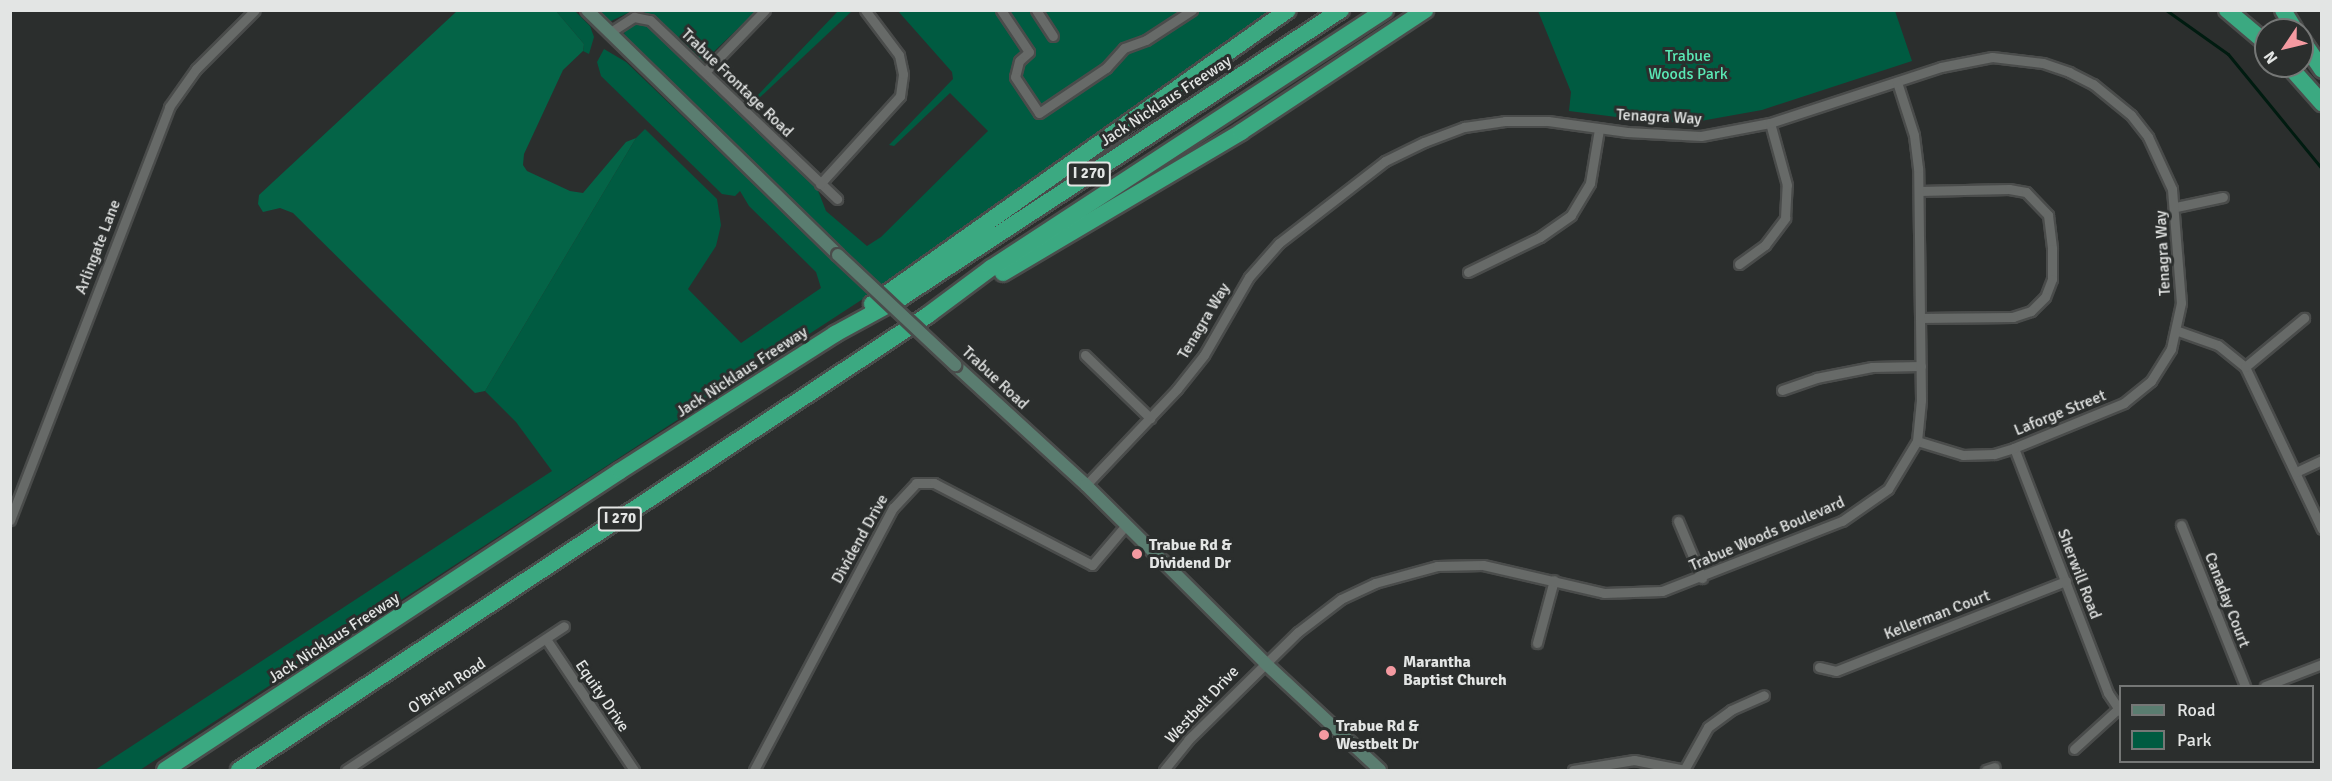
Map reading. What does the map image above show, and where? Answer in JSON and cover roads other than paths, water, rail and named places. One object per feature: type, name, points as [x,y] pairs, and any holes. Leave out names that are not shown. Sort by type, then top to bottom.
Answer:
[{"type":"highway","points":[[836,334],[894,287],[1270,25],[1288,10]]},
{"type":"highway","points":[[1270,25],[1299,10]]},
{"type":"highway","name":"Jack Nicklaus Freeway","points":[[165,771],[836,334],[901,298],[1341,10]]},
{"type":"highway","name":"I 270","points":[[239,771],[928,315],[991,268],[1385,10]]},
{"type":"highway","points":[[928,315],[1240,132],[1425,10]]},
{"type":"highway","points":[[1411,20],[1433,10]]},
{"type":"highway","points":[[2227,10],[2254,33]]},
{"type":"highway","points":[[2300,78],[2322,103]]},
{"type":"main road","name":"Trabue Road","points":[[587,10],[838,255],[1086,485],[1265,663],[1380,771]]},
{"type":"street","name":"Arlingate Lane","points":[[10,520],[165,116],[196,69],[255,10]]},
{"type":"street","points":[[705,72],[765,10]]},
{"type":"street","points":[[1001,10],[1029,52],[1019,61],[1015,77],[1039,113],[1106,69],[1124,48],[1146,40],[1192,10]]},
{"type":"street","points":[[1036,10],[1053,36]]},
{"type":"street","points":[[820,184],[900,96],[903,74],[899,55],[871,12]]},
{"type":"street","name":"Trabue Frontage Road","points":[[609,33],[625,20],[645,18],[705,72],[837,199]]},
{"type":"street","name":"Tenagra Way","points":[[1086,485],[1150,418],[1204,356],[1249,277],[1279,243],[1385,161],[1464,127],[1505,121],[1548,121],[1599,129],[1701,136],[1770,123],[1941,67],[1992,57],[2019,58],[2069,72],[2092,84],[2131,116],[2160,160],[2176,207],[2178,331]]},
{"type":"street","name":"Trabue Woods Boulevard","points":[[1265,663],[1341,599],[1405,572],[1483,565],[1605,593],[1662,591],[1702,578],[1865,508],[1888,489],[1917,441],[1921,366],[1919,191],[1914,135],[1897,82]]},
{"type":"street","points":[[1739,264],[1765,244],[1785,218],[1787,185],[1770,123]]},
{"type":"street","points":[[1468,272],[1540,237],[1571,215],[1590,183],[1599,129]]},
{"type":"street","points":[[1919,191],[2009,189],[2026,192],[2048,215],[2052,249],[2052,279],[2045,297],[2031,311],[2013,317],[1920,318]]},
{"type":"street","points":[[2176,207],[2223,197]]},
{"type":"street","points":[[2245,367],[2304,318]]},
{"type":"street","points":[[2178,331],[2218,345],[2245,367],[2322,529]]},
{"type":"street","name":"Laforge Street","points":[[1917,441],[1963,455],[1994,454],[2104,412],[2139,393],[2161,368],[2178,331]]},
{"type":"street","points":[[1085,355],[1150,418]]},
{"type":"street","points":[[1782,390],[1816,378],[1872,367],[1921,366]]},
{"type":"street","name":"Sherwill Road","points":[[2014,448],[2119,710]]},
{"type":"street","points":[[2296,472],[2322,460]]},
{"type":"street","name":"Dividend Drive","points":[[754,771],[888,517],[905,491],[916,483],[934,483],[1092,565],[1126,525]]},
{"type":"street","points":[[1678,521],[1702,578]]},
{"type":"street","name":"Canaday Court","points":[[2181,525],[2244,685]]},
{"type":"street","points":[[1537,643],[1554,580]]},
{"type":"street","name":"Kellerman Court","points":[[1819,667],[1836,671],[2066,581]]},
{"type":"street","name":"O'Brien Road","points":[[346,771],[564,626]]},
{"type":"street","name":"Equity Drive","points":[[546,639],[634,771]]},
{"type":"street","name":"Westbelt Drive","points":[[1164,771],[1188,740],[1265,663]]},
{"type":"street","points":[[2270,685],[2322,664]]},
{"type":"street","points":[[1573,771],[1634,760],[1685,770],[1708,727],[1731,710],[1764,695]]},
{"type":"street","points":[[2074,749],[2119,710]]},
{"type":"waterway","points":[[2166,10],[2228,54],[2322,169]]},
{"type":"place","name":"Trabue Rd & Dividend Dr","points":[[1137,554]]},
{"type":"place","name":"Marantha Baptist Church","points":[[1391,671]]},
{"type":"place","name":"Trabue Rd & Westbelt Dr","points":[[1324,735]]},
{"type":"park label","name":"Trabue Woods Park","points":[[1688,65]]}]
